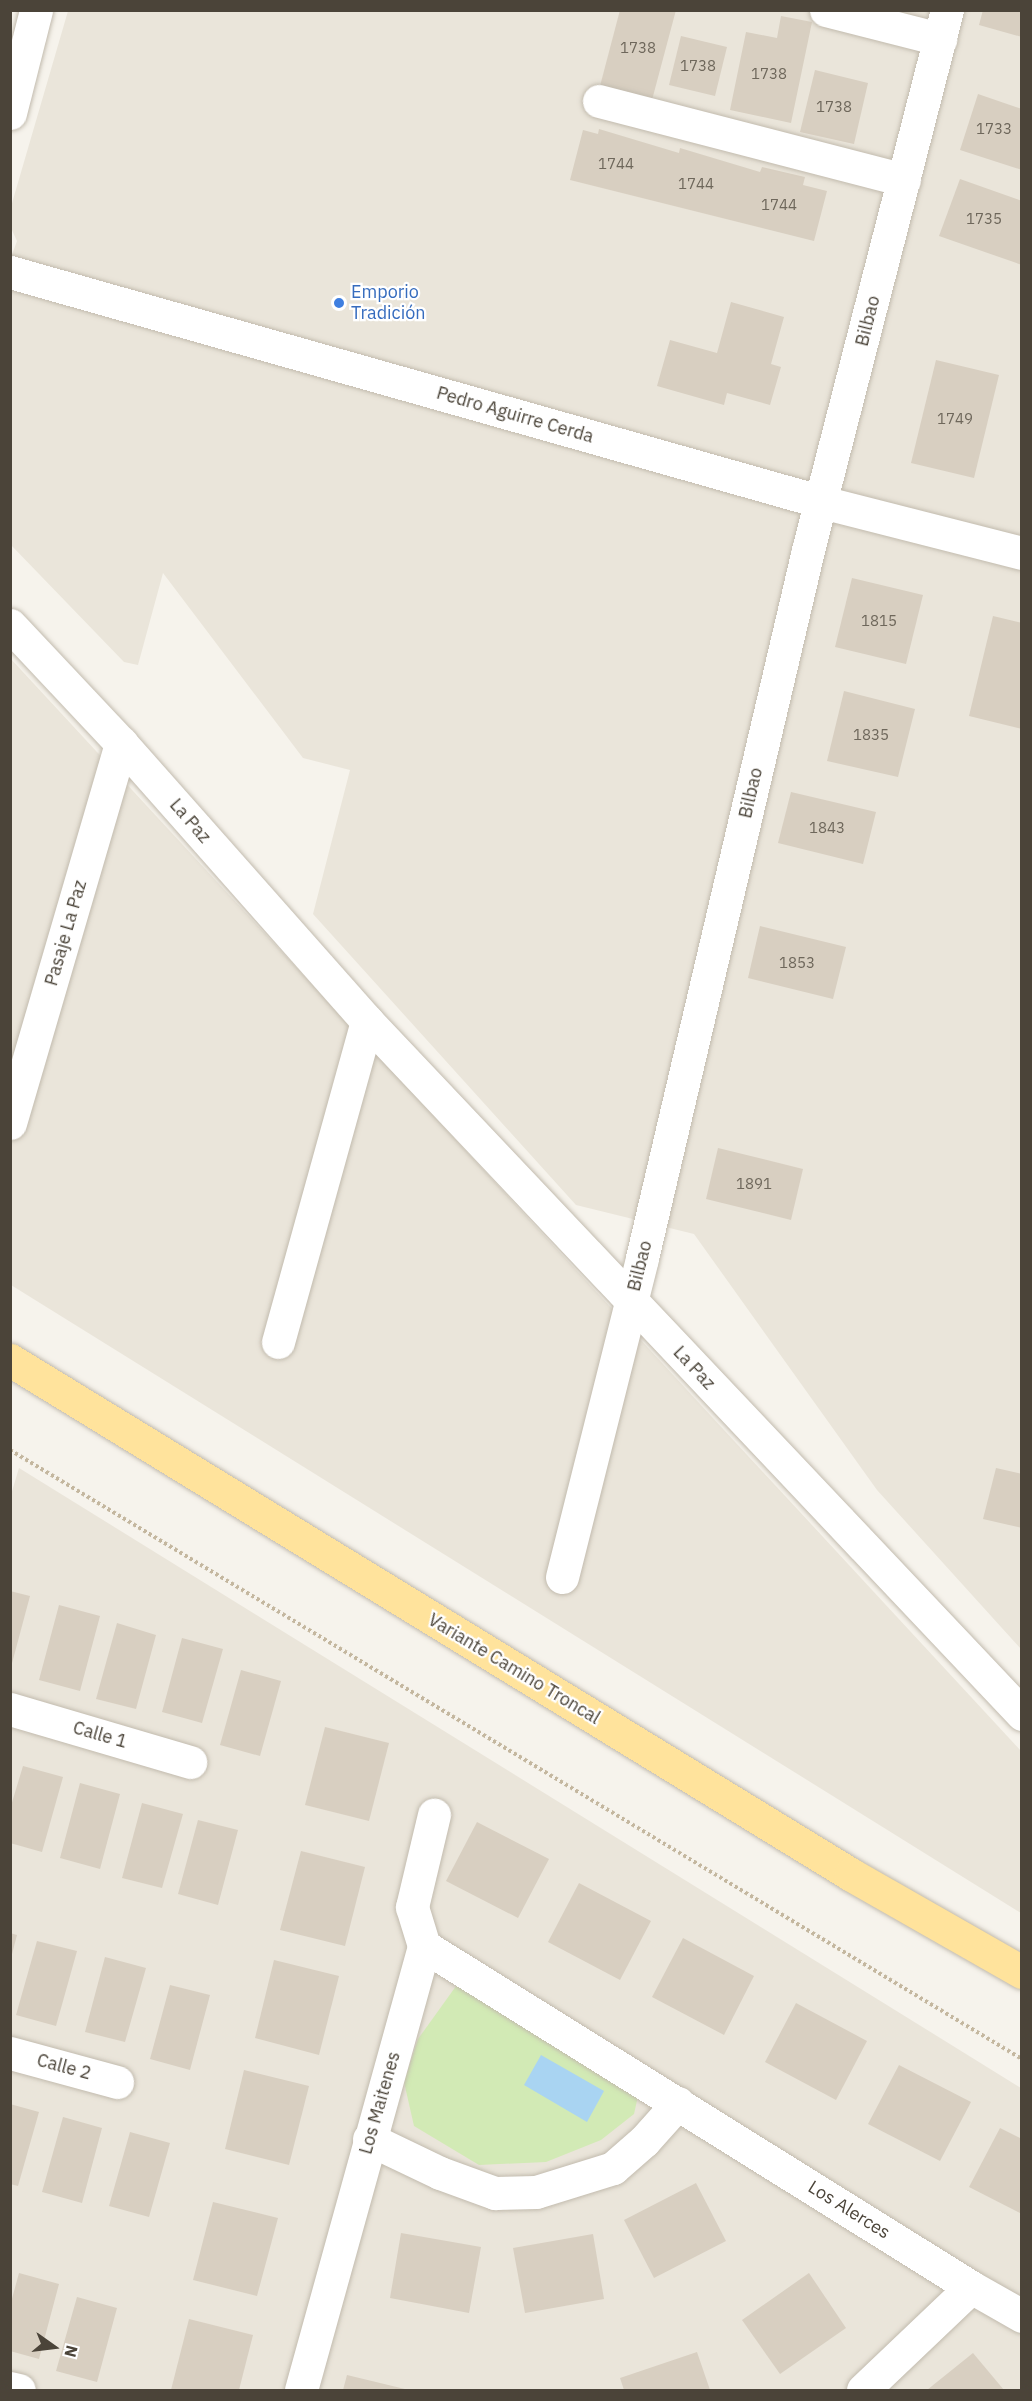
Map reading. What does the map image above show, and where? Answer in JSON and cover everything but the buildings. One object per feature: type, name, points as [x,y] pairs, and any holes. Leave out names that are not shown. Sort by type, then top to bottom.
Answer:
[{"type":"main road","name":"Variante Camino Troncal","points":[[10,1360],[850,1874],[1022,1972]]},
{"type":"street","points":[[10,113],[36,10]]},
{"type":"street","points":[[826,10],[944,25]]},
{"type":"street","name":"Bilbao","points":[[562,1576],[631,1302],[808,550],[944,25]]},
{"type":"street","points":[[599,101],[904,180]]},
{"type":"street","name":"Pedro Aguirre Cerda","points":[[10,272],[822,502],[1022,553]]},
{"type":"street","name":"La Paz","points":[[10,625],[121,743],[367,1021],[1022,1714]]},
{"type":"street","name":"Pasaje La Paz","points":[[10,1124],[121,743]]},
{"type":"street","points":[[278,1342],[367,1021]]},
{"type":"street","name":"Calle 1","points":[[10,1709],[190,1762]]},
{"type":"street","points":[[424,1946],[412,1907],[434,1815]]},
{"type":"street","name":"Los Alerces","points":[[424,1946],[971,2288],[1022,2316]]},
{"type":"street","name":"Los Maitenes","points":[[301,2391],[424,1946]]},
{"type":"street","name":"Calle 2","points":[[10,2053],[117,2082]]},
{"type":"street","points":[[369,2139],[440,2173],[495,2193],[536,2192],[613,2168],[644,2142],[678,2103]]},
{"type":"street","points":[[862,2391],[971,2288]]},
{"type":"street","points":[[10,2388],[19,2391]]},
{"type":"path","points":[[10,1450],[1022,2060]]},
{"type":"shaded area","points":[[68,11],[1021,11],[1021,1649],[877,1490],[694,1234],[576,1205],[313,914],[350,770],[303,758],[163,573],[138,665],[124,662],[11,545],[10,260],[17,241],[11,228],[10,210]]},
{"type":"shaded area","points":[[10,658],[1021,1751],[1021,1913],[11,1285]]},
{"type":"shaded area","points":[[19,1468],[1021,2088],[1021,2390],[11,2390],[10,1498]]},
{"type":"green space","points":[[459,1982],[638,2096],[634,2114],[601,2140],[546,2162],[479,2165],[414,2126],[404,2082],[418,2039]]},
{"type":"water","points":[[541,2055],[604,2091],[587,2122],[524,2085]]},
{"type":"place","name":"Emporio Tradición","points":[[339,303]]}]
